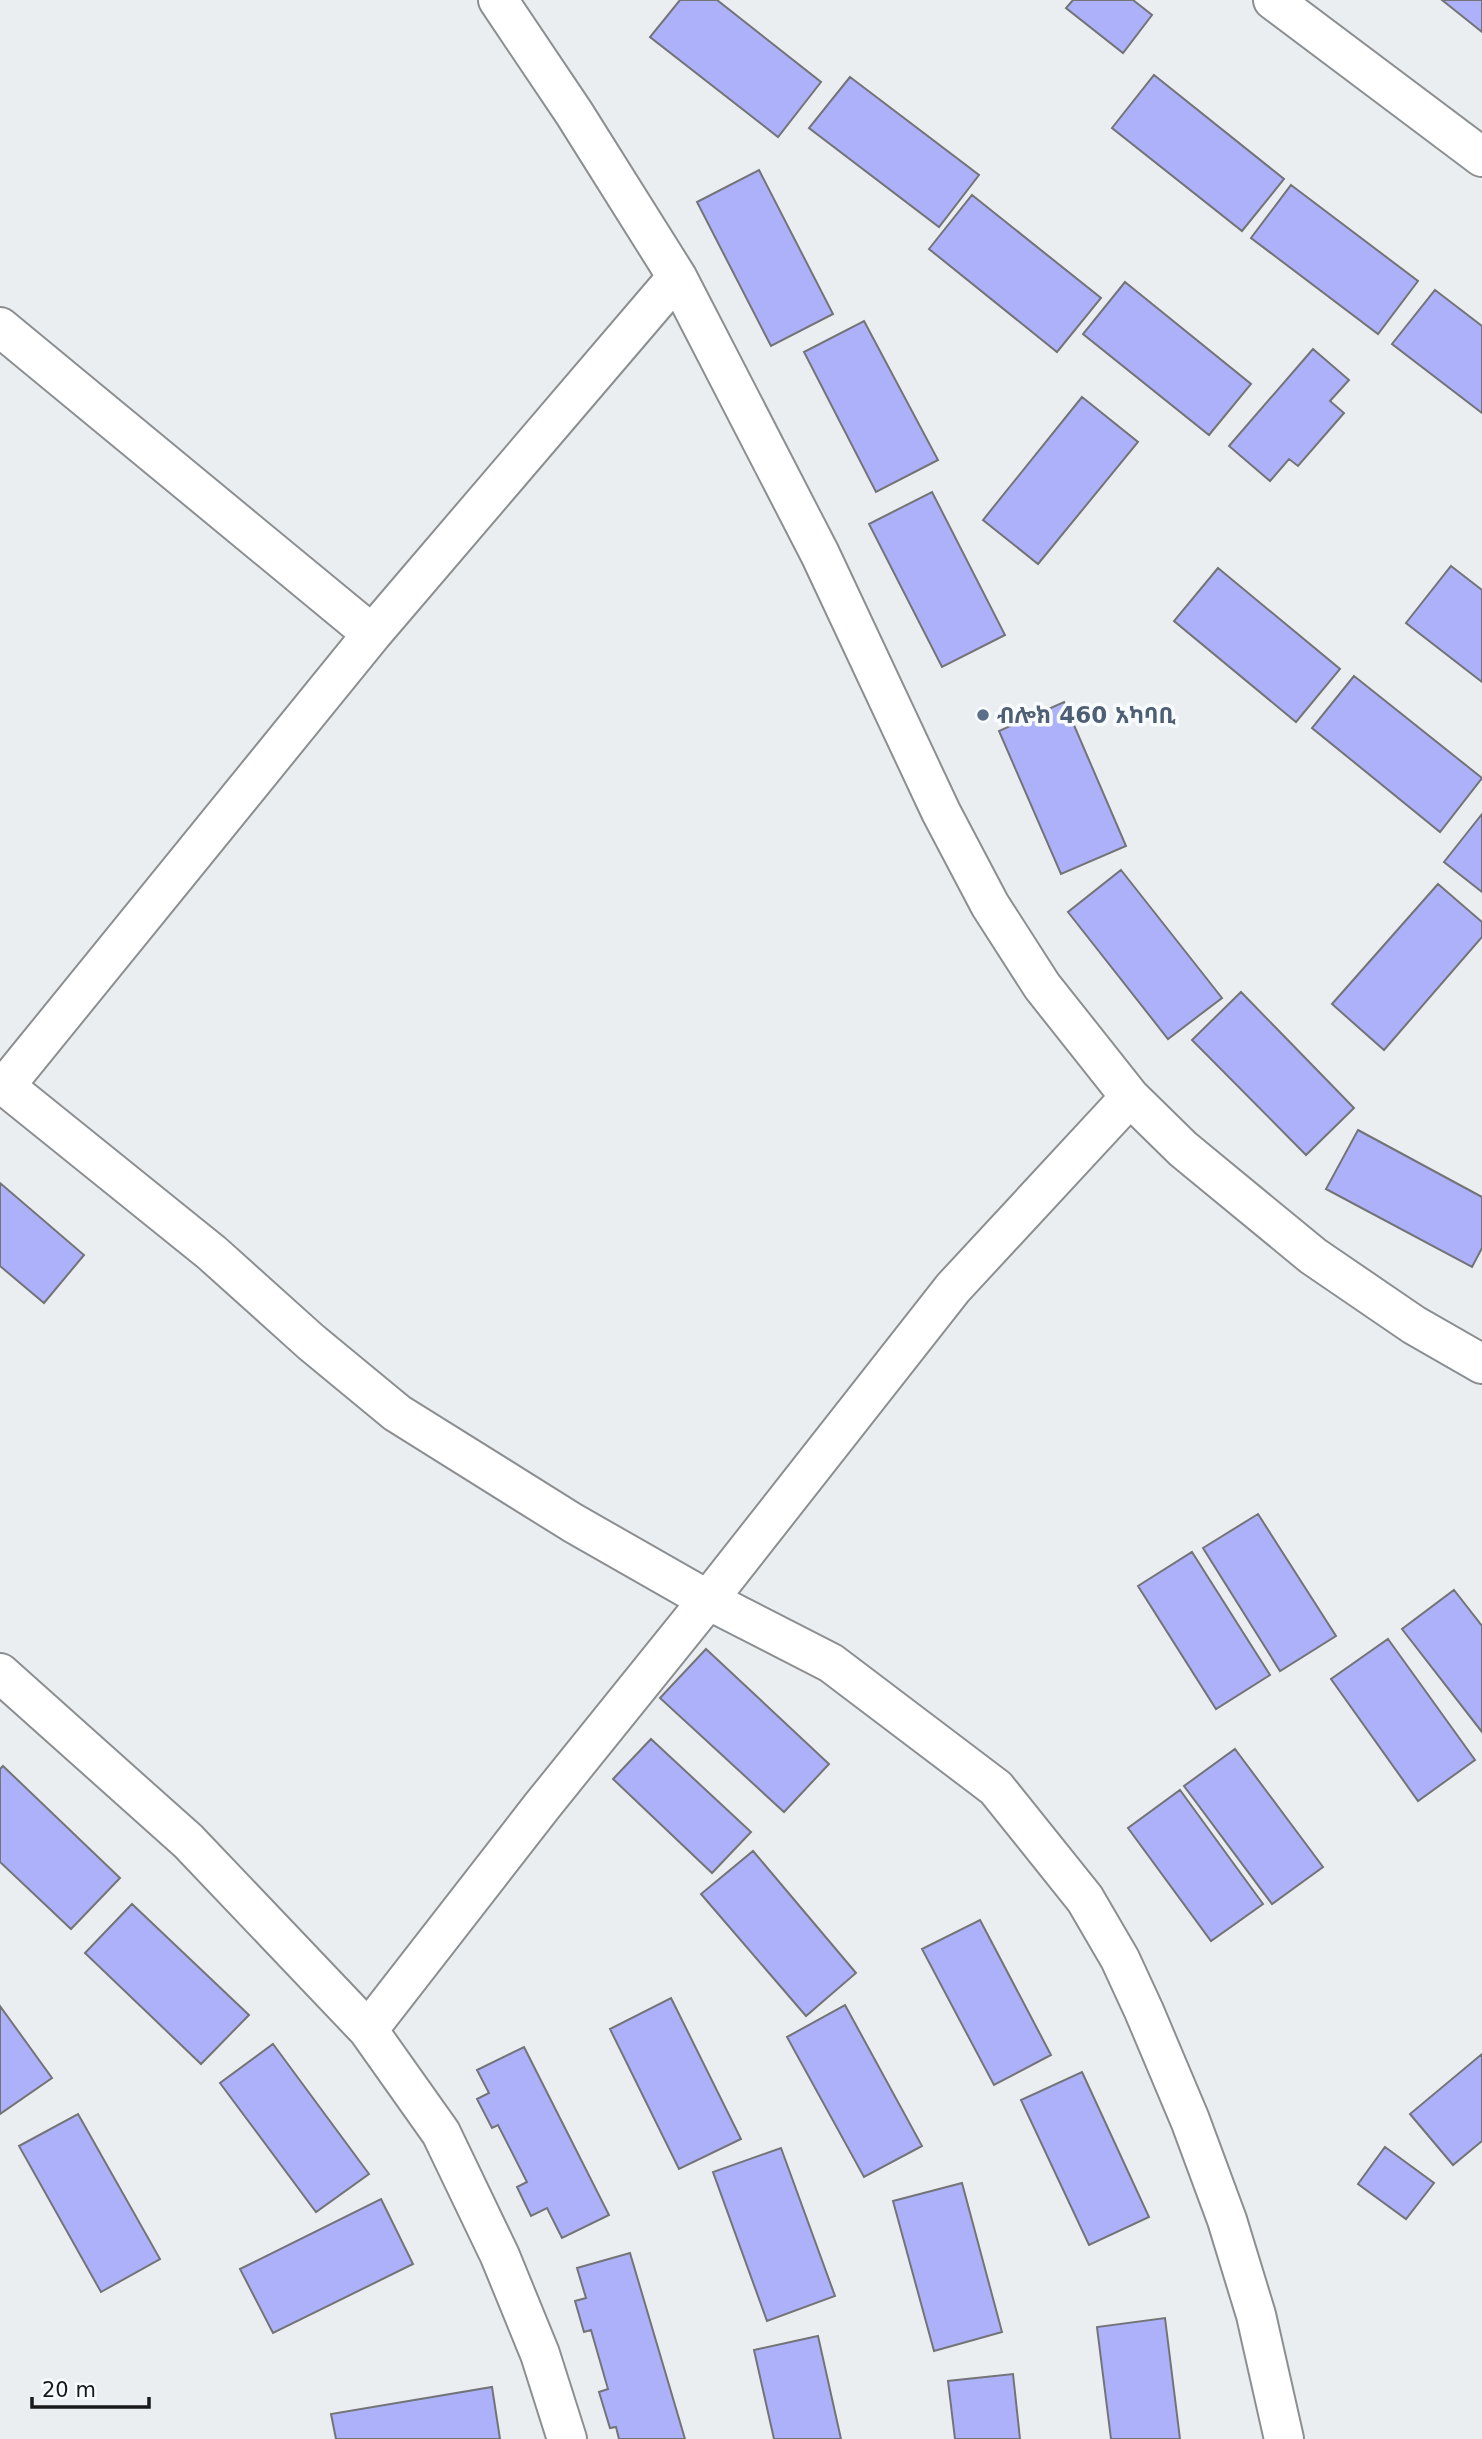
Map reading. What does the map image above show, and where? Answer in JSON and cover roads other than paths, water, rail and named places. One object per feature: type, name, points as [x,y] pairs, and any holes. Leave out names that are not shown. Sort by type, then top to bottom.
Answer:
[{"type":"street","points":[[498,0],[574,113],[677,277],[820,554],[941,812],[990,905],[1042,986],[1130,1097],[1183,1149],[1313,1256],[1414,1325],[1482,1364]]},
{"type":"street","points":[[1273,0],[1482,157]]},
{"type":"street","points":[[677,277],[372,634],[3,1084],[212,1253],[311,1342],[397,1413],[562,1517],[708,1600],[831,1663],[996,1788],[1084,1899],[1120,1959],[1190,2120],[1227,2220],[1256,2315],[1284,2439]]},
{"type":"street","points":[[0,327],[372,634]]},
{"type":"street","points":[[368,2030],[953,1288],[1130,1097]]},
{"type":"street","points":[[0,1673],[188,1841],[368,2030],[441,2133],[500,2256],[525,2317],[540,2354],[566,2439]]},
{"type":"place","name":"ብሎክ 460 አካባቢ","points":[[983,715]]}]
